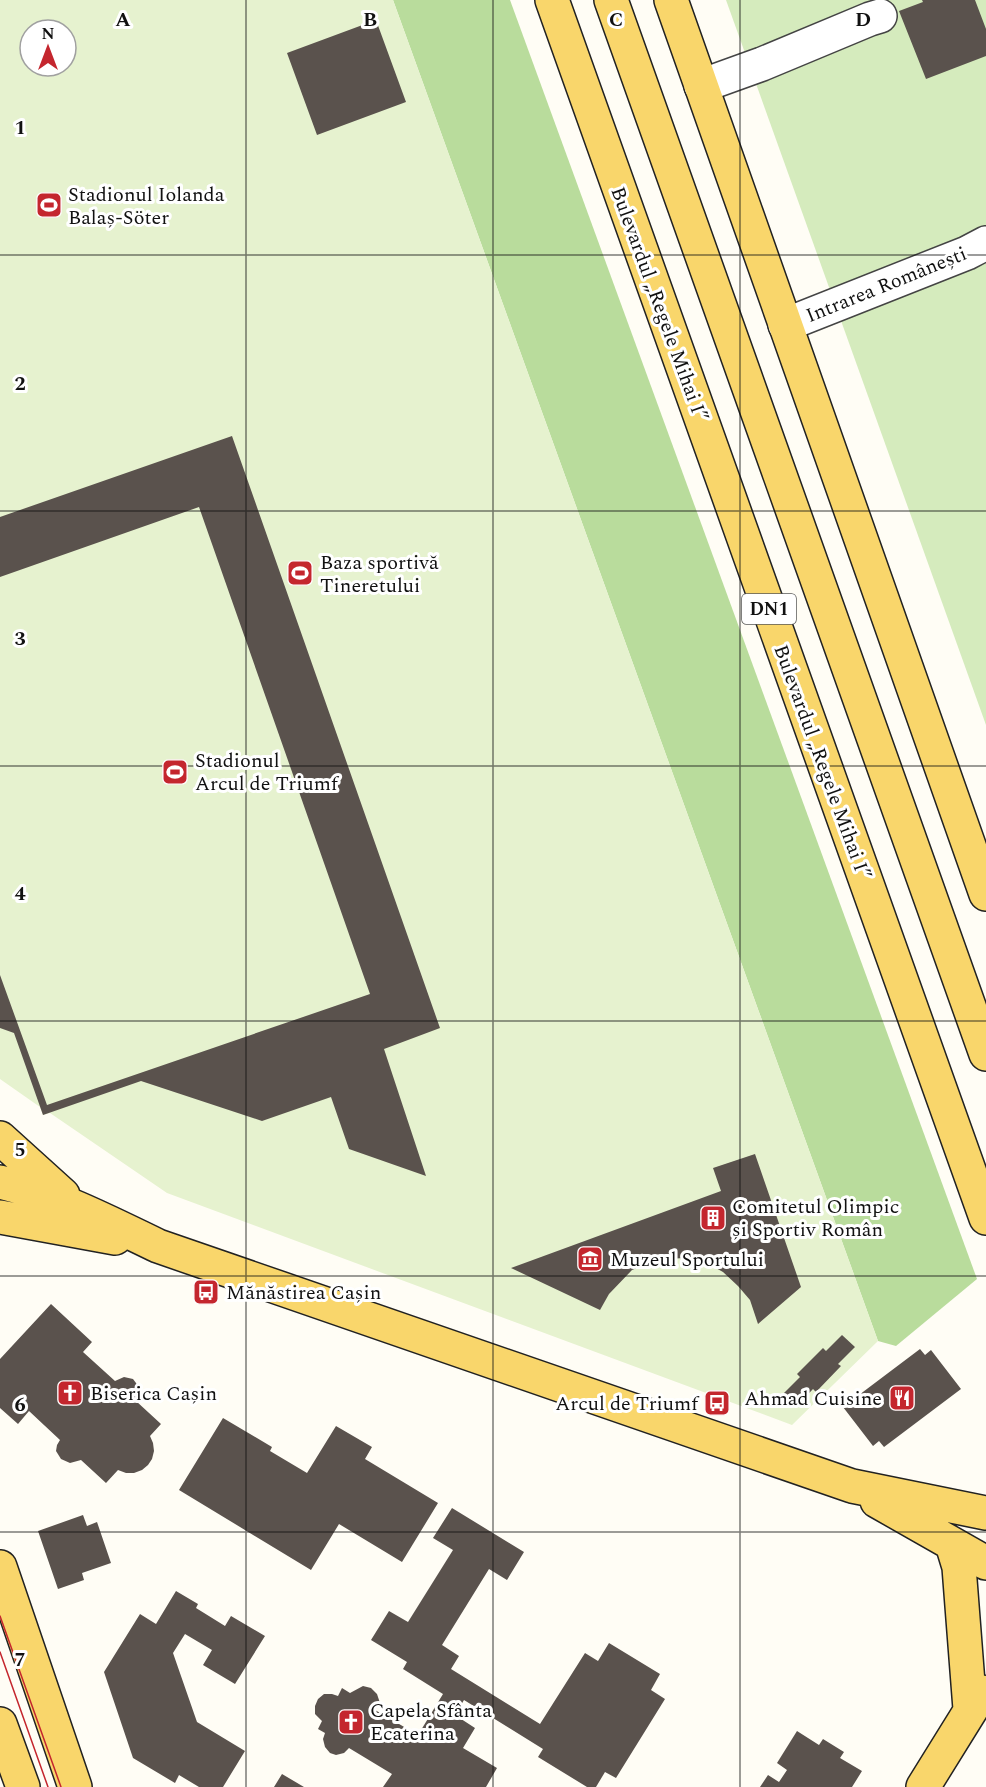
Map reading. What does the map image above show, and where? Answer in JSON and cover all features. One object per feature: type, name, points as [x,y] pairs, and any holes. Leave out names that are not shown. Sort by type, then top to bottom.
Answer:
[{"type":"main road","name":"Bulevardul „Regele Mihai I”","points":[[552,0],[986,1218]]},
{"type":"main road","name":"DN1","points":[[610,0],[986,1054]]},
{"type":"main road","points":[[671,0],[986,894]]},
{"type":"main road","points":[[0,1138],[75,1206]]},
{"type":"main road","points":[[0,1182],[75,1206],[158,1246],[852,1486],[981,1506]]},
{"type":"main road","points":[[0,1217],[158,1246]]},
{"type":"main road","points":[[0,1238],[16,1228],[33,1223]]},
{"type":"main road","points":[[852,1486],[986,1563]]},
{"type":"main road","points":[[923,1787],[949,1745],[981,1718],[959,1567],[952,1544]]},
{"type":"main road","points":[[0,1567],[75,1787]]},
{"type":"main road","points":[[3,1739],[23,1787]]},
{"type":"lane","points":[[701,86],[880,16]]},
{"type":"lane","name":"Intrarea Românești","points":[[785,325],[982,249]]},
{"type":"green space","name":"Baza sportivă Tineretului","points":[[0,0],[393,0],[878,1341],[792,1425],[167,1193],[50,1113],[43,1115],[40,1107],[0,1079]]},
{"type":"green space","points":[[393,0],[510,0],[977,1279],[896,1346],[878,1341]]},
{"type":"green space","points":[[726,0],[986,0],[986,725]]},
{"type":"building","points":[[922,0],[975,0],[986,29],[986,56],[926,79],[899,11],[923,2]]},
{"type":"building","points":[[376,20],[406,102],[317,135],[287,53]]},
{"type":"building","points":[[232,436],[440,1028],[384,1049],[426,1176],[349,1149],[331,1097],[262,1121],[141,1081],[43,1115],[14,1033],[0,1028],[0,975],[47,1105],[370,994],[199,507],[0,577],[0,517]]},
{"type":"building","name":"Comitetul Olimpic și Sportiv Român","points":[[755,1154],[801,1287],[758,1324],[750,1300],[723,1272],[705,1262],[685,1258],[666,1259],[632,1270],[609,1294],[600,1310],[511,1268],[721,1191],[713,1168]]},
{"type":"building","name":"Biserica Cașin","points":[[51,1304],[92,1342],[83,1352],[115,1381],[124,1377],[133,1379],[140,1391],[136,1401],[161,1424],[150,1436],[154,1451],[152,1459],[142,1470],[126,1473],[118,1470],[106,1483],[81,1460],[70,1463],[61,1459],[56,1451],[60,1440],[29,1411],[18,1424],[0,1408],[0,1359]]},
{"type":"building","points":[[842,1335],[855,1347],[838,1364],[841,1366],[816,1392],[813,1389],[797,1406],[784,1393],[800,1377],[797,1374],[823,1348],[826,1351]]},
{"type":"building","name":"Ahmad Cuisine","points":[[920,1349],[925,1355],[931,1350],[961,1389],[884,1447],[879,1441],[873,1446],[843,1407]]},
{"type":"building","points":[[223,1418],[272,1447],[270,1451],[307,1473],[336,1426],[372,1447],[365,1459],[438,1503],[402,1562],[339,1524],[311,1570],[179,1490]]},
{"type":"building","points":[[452,1508],[524,1552],[507,1580],[489,1569],[442,1645],[459,1656],[451,1669],[540,1724],[585,1653],[598,1661],[609,1643],[660,1674],[651,1690],[665,1699],[616,1778],[605,1772],[596,1787],[587,1787],[538,1757],[543,1749],[464,1700],[455,1715],[475,1728],[463,1748],[497,1768],[486,1787],[383,1787],[392,1774],[349,1748],[344,1753],[336,1755],[330,1753],[325,1747],[323,1739],[325,1733],[318,1729],[322,1721],[315,1714],[318,1699],[324,1694],[338,1696],[342,1688],[350,1693],[363,1686],[371,1688],[377,1694],[380,1703],[375,1710],[418,1735],[443,1694],[403,1669],[407,1662],[371,1640],[389,1611],[408,1622],[453,1550],[433,1538]]},
{"type":"building","points":[[83,1515],[87,1526],[97,1522],[111,1563],[82,1573],[84,1580],[58,1589],[38,1531]]},
{"type":"building","points":[[176,1591],[198,1604],[196,1608],[225,1626],[231,1616],[265,1636],[235,1684],[203,1665],[212,1650],[185,1634],[173,1653],[197,1722],[245,1751],[223,1787],[199,1787],[179,1775],[175,1783],[133,1758],[104,1672],[140,1614],[156,1624]]},
{"type":"building","points":[[797,1731],[819,1745],[823,1739],[844,1752],[840,1758],[862,1771],[852,1787],[760,1787],[768,1775],[779,1782],[787,1770],[777,1763]]},
{"type":"building","points":[[282,1774],[304,1787],[274,1787]]},
{"type":"tram line","points":[[0,1616],[61,1787]]},
{"type":"tram line","points":[[0,1652],[48,1787]]},
{"type":"place","name":"Stadionul Iolanda Balaș-Söter","points":[[49,205]]},
{"type":"place","name":"Baza sportivă Tineretului","points":[[300,573]]},
{"type":"place","name":"Stadionul Arcul de Triumf","points":[[175,772]]},
{"type":"place","name":"Comitetul Olimpic și Sportiv Român","points":[[713,1218]]},
{"type":"place","name":"Muzeul Sportului","points":[[590,1259]]},
{"type":"place","name":"Mănăstirea Cașin","points":[[206,1292]]},
{"type":"place","name":"Biserica Cașin","points":[[70,1393]]},
{"type":"place","name":"Ahmad Cuisine","points":[[902,1398]]},
{"type":"place","name":"Arcul de Triumf","points":[[717,1403]]},
{"type":"place","name":"Capela Sfânta Ecaterina","points":[[351,1722]]}]
